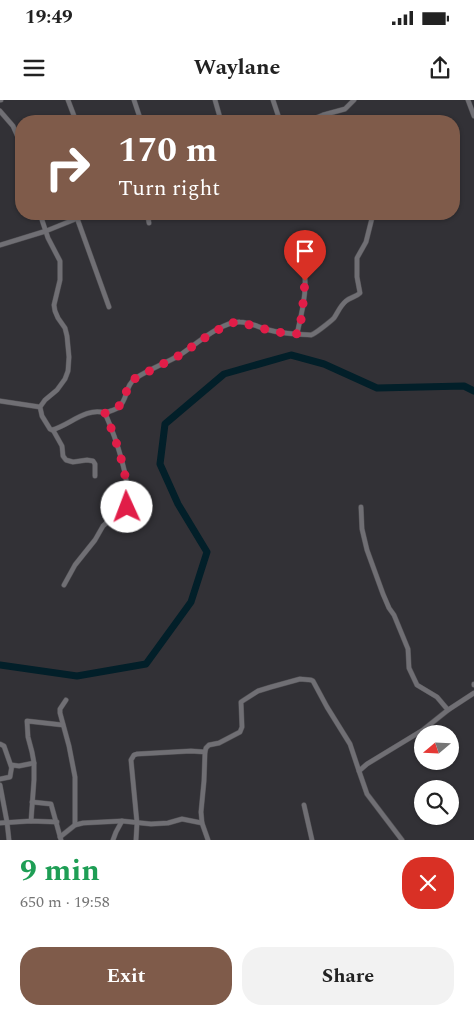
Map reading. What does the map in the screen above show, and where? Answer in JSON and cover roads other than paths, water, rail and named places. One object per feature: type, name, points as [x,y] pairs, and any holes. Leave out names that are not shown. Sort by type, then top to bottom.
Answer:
[{"type":"street","points":[[68,100],[74,115]]},
{"type":"street","points":[[134,100],[139,115]]},
{"type":"street","points":[[215,100],[219,115]]},
{"type":"street","points":[[273,100],[278,115]]},
{"type":"street","points":[[346,100],[348,107]]},
{"type":"street","points":[[323,115],[348,107],[354,100]]},
{"type":"street","points":[[468,100],[474,116]]},
{"type":"street","points":[[0,111],[15,130]]},
{"type":"street","points":[[42,220],[48,238],[60,262],[60,280],[54,305],[58,318],[68,336],[69,357],[68,371],[65,379],[40,407],[42,416],[62,446],[62,456],[68,462],[87,460],[94,462],[95,476]]},
{"type":"street","points":[[0,245],[46,231],[72,220]]},
{"type":"street","points":[[78,220],[109,307]]},
{"type":"street","points":[[53,430],[90,412],[99,411],[105,413],[119,406],[124,400],[128,386],[134,379],[180,355],[230,323],[239,322],[276,332],[314,335],[321,327],[333,320],[340,307],[347,300],[358,294],[360,290],[357,277],[357,258],[366,242],[372,220]]},
{"type":"street","points":[[298,334],[305,281],[297,248],[300,237]]},
{"type":"street","points":[[0,401],[40,407]]},
{"type":"street","points":[[64,585],[75,564],[104,526],[117,514],[126,510],[127,507],[127,487],[123,465],[105,413]]},
{"type":"street","points":[[360,507],[362,529],[367,550],[380,588],[408,649],[409,668],[417,685],[437,697],[448,710]]},
{"type":"street","points":[[208,840],[202,823],[206,748],[240,732],[242,727],[241,702],[270,687],[308,679],[313,681],[350,744],[367,794],[402,840]]},
{"type":"street","points":[[359,771],[367,764],[423,730],[448,710],[473,696]]},
{"type":"street","points":[[66,700],[60,708],[74,777],[75,824]]},
{"type":"street","points":[[31,821],[34,763],[28,737],[27,721],[63,725]]},
{"type":"street","points":[[0,744],[4,746],[11,766],[10,777],[0,779]]},
{"type":"street","points":[[130,840],[136,839],[137,823],[131,760],[134,755],[191,751],[205,752]]},
{"type":"street","points":[[11,766],[34,763]]},
{"type":"street","points":[[0,785],[9,840]]},
{"type":"street","points":[[32,802],[52,804],[60,838],[75,824],[93,822],[122,821],[151,824],[168,823],[182,818],[202,823]]},
{"type":"street","points":[[304,806],[312,840]]},
{"type":"street","points":[[113,840],[122,821]]},
{"type":"street","points":[[0,823],[56,822]]},
{"type":"waterway","points":[[0,665],[77,676],[146,664],[191,602],[207,552],[178,504],[160,464],[165,424],[224,374],[291,355],[324,364],[377,388],[464,386],[474,391]]}]
